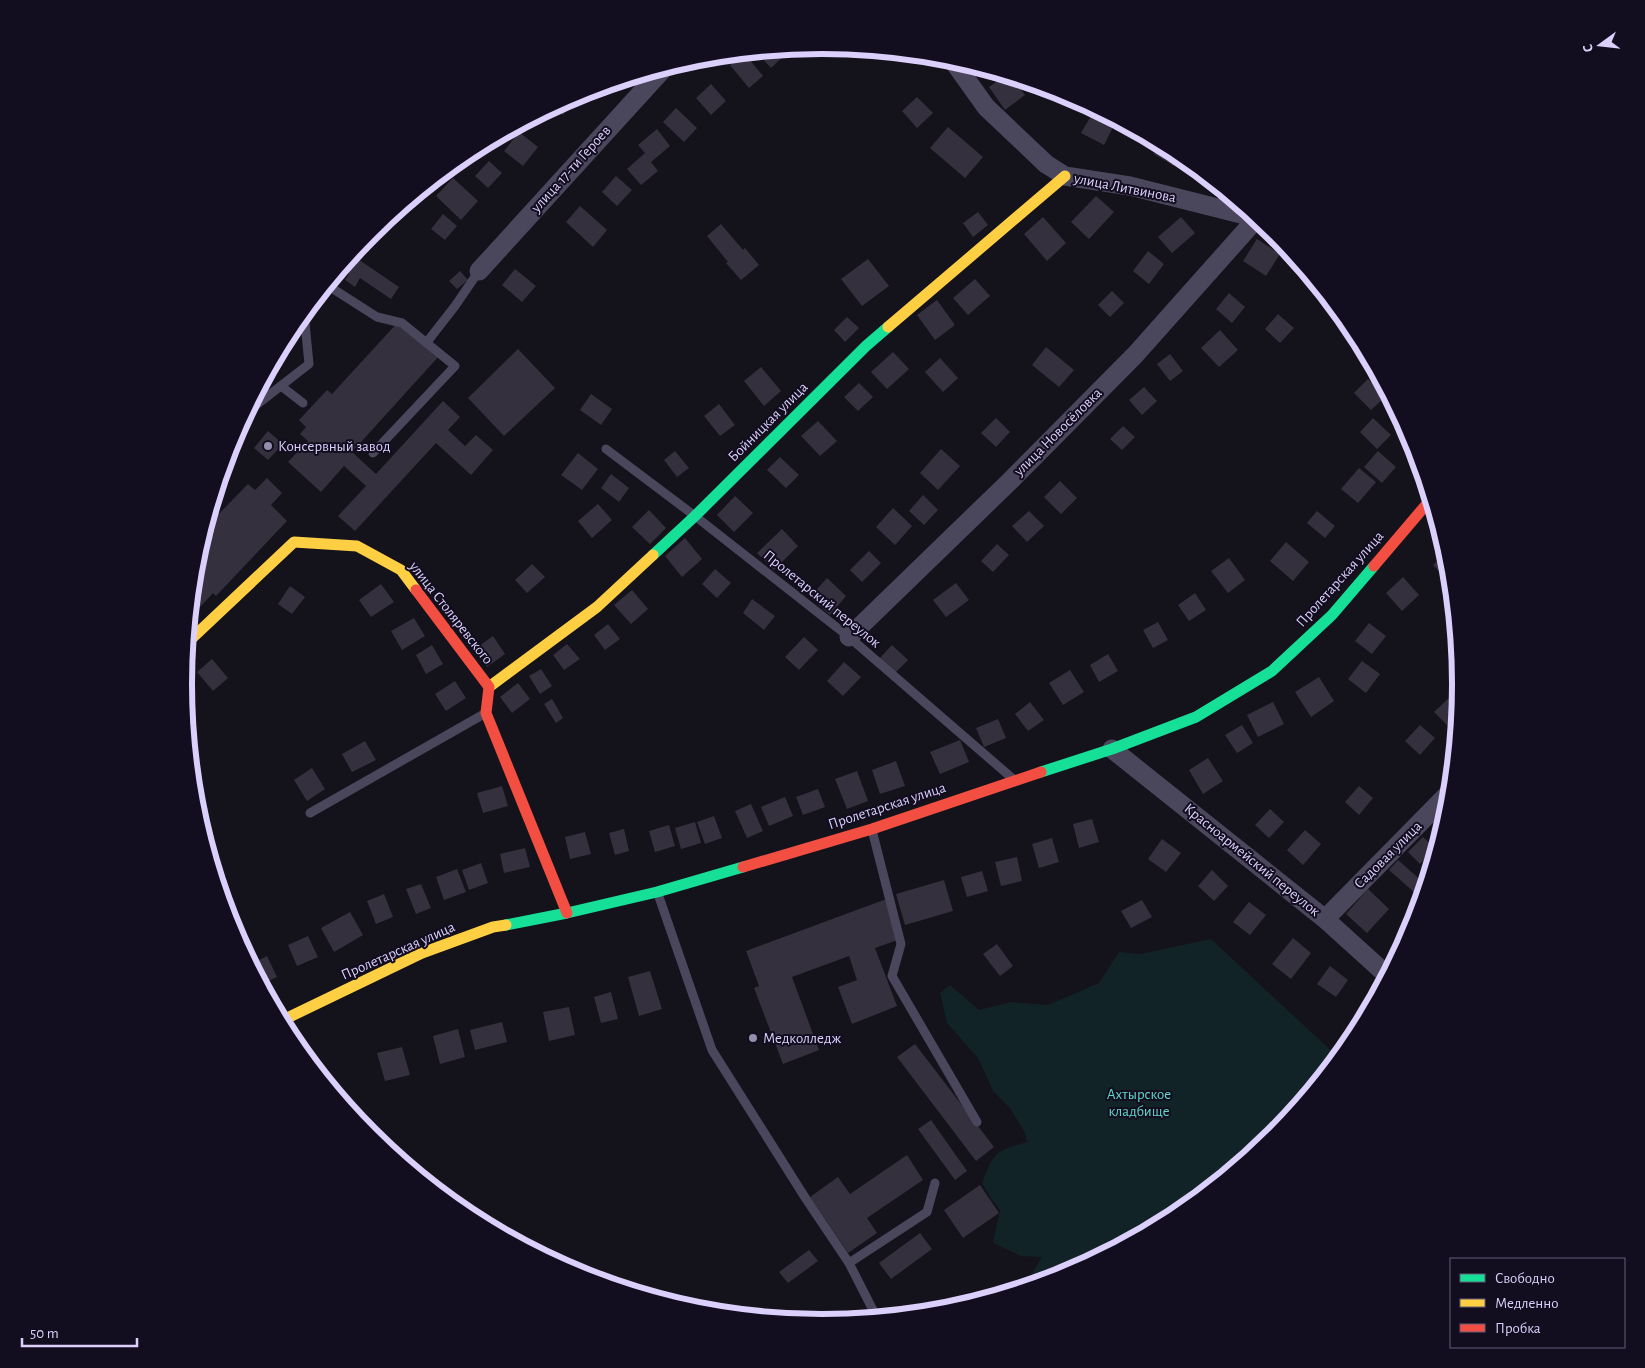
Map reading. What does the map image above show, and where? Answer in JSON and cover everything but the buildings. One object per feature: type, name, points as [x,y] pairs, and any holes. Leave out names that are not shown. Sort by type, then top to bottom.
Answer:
[{"type":"street","name":"улица Литвинова","points":[[959,69],[986,107],[1046,164],[1065,176],[1130,186],[1243,214]]},
{"type":"street","name":"улица 17-ти Героев","points":[[479,271],[657,76]]},
{"type":"street","name":"Бойницкая улица","points":[[489,687],[597,607],[695,516],[866,346],[1065,176]]},
{"type":"street","name":"улица Новосёловка","points":[[849,637],[1009,482],[1135,355],[1252,223]]},
{"type":"street","name":"Пролетарская улица","points":[[288,1017],[422,953],[493,927],[567,913],[657,892],[872,829],[1014,780],[1112,749],[1196,717],[1272,671],[1332,615],[1426,505]]},
{"type":"street","name":"улица Столяревского","points":[[195,636],[294,542],[357,546],[401,570],[489,687],[486,713],[567,913]]},
{"type":"street","name":"Красноармейский переулок","points":[[1112,749],[1325,919],[1383,972]]},
{"type":"street","name":"Садовая улица","points":[[1325,919],[1442,800]]},
{"type":"lane","points":[[426,342],[455,306],[479,271]]},
{"type":"lane","points":[[332,288],[377,317],[402,323],[455,366],[372,453]]},
{"type":"lane","points":[[257,404],[309,364],[305,324]]},
{"type":"lane","points":[[281,386],[303,403]]},
{"type":"lane","name":"Пролетарский переулок","points":[[606,449],[849,637],[1014,780]]},
{"type":"lane","points":[[310,813],[486,713]]},
{"type":"lane","points":[[872,829],[901,944],[892,976],[977,1122]]},
{"type":"lane","points":[[657,892],[712,1050],[806,1199],[849,1263],[873,1312]]},
{"type":"lane","points":[[849,1263],[927,1212],[935,1183]]},
{"type":"green space","name":"Ахтырское кладбище","points":[[1211,939],[1334,1053],[1296,1100],[1268,1130],[1206,1184],[1138,1230],[1064,1266],[1028,1280],[1042,1257],[1021,1256],[993,1243],[1000,1210],[982,1183],[997,1154],[1027,1142],[1025,1133],[1010,1108],[993,1091],[978,1058],[947,1023],[940,993],[950,985],[979,1010],[1011,1002],[1048,1005],[1099,983],[1119,952],[1140,954]]},
{"type":"traffic: fast","points":[[653,555],[695,516],[866,346],[888,327]]},
{"type":"traffic: fast","points":[[1041,772],[1112,749],[1196,717],[1272,671],[1332,615],[1374,566]]},
{"type":"traffic: fast","points":[[506,925],[657,892],[743,867]]},
{"type":"traffic: slow","points":[[888,327],[1065,176]]},
{"type":"traffic: slow","points":[[195,636],[294,542],[357,546],[401,570],[416,590]]},
{"type":"traffic: slow","points":[[489,687],[597,607],[653,555]]},
{"type":"traffic: slow","points":[[288,1018],[422,953],[493,927],[506,925]]},
{"type":"traffic: jam","points":[[1374,566],[1426,505]]},
{"type":"traffic: jam","points":[[416,590],[489,687],[486,713],[567,913]]},
{"type":"traffic: jam","points":[[743,867],[872,829],[1041,772]]},
{"type":"place","name":"Консервный завод","points":[[268,446]]},
{"type":"place","name":"Медколледж","points":[[753,1038]]}]
